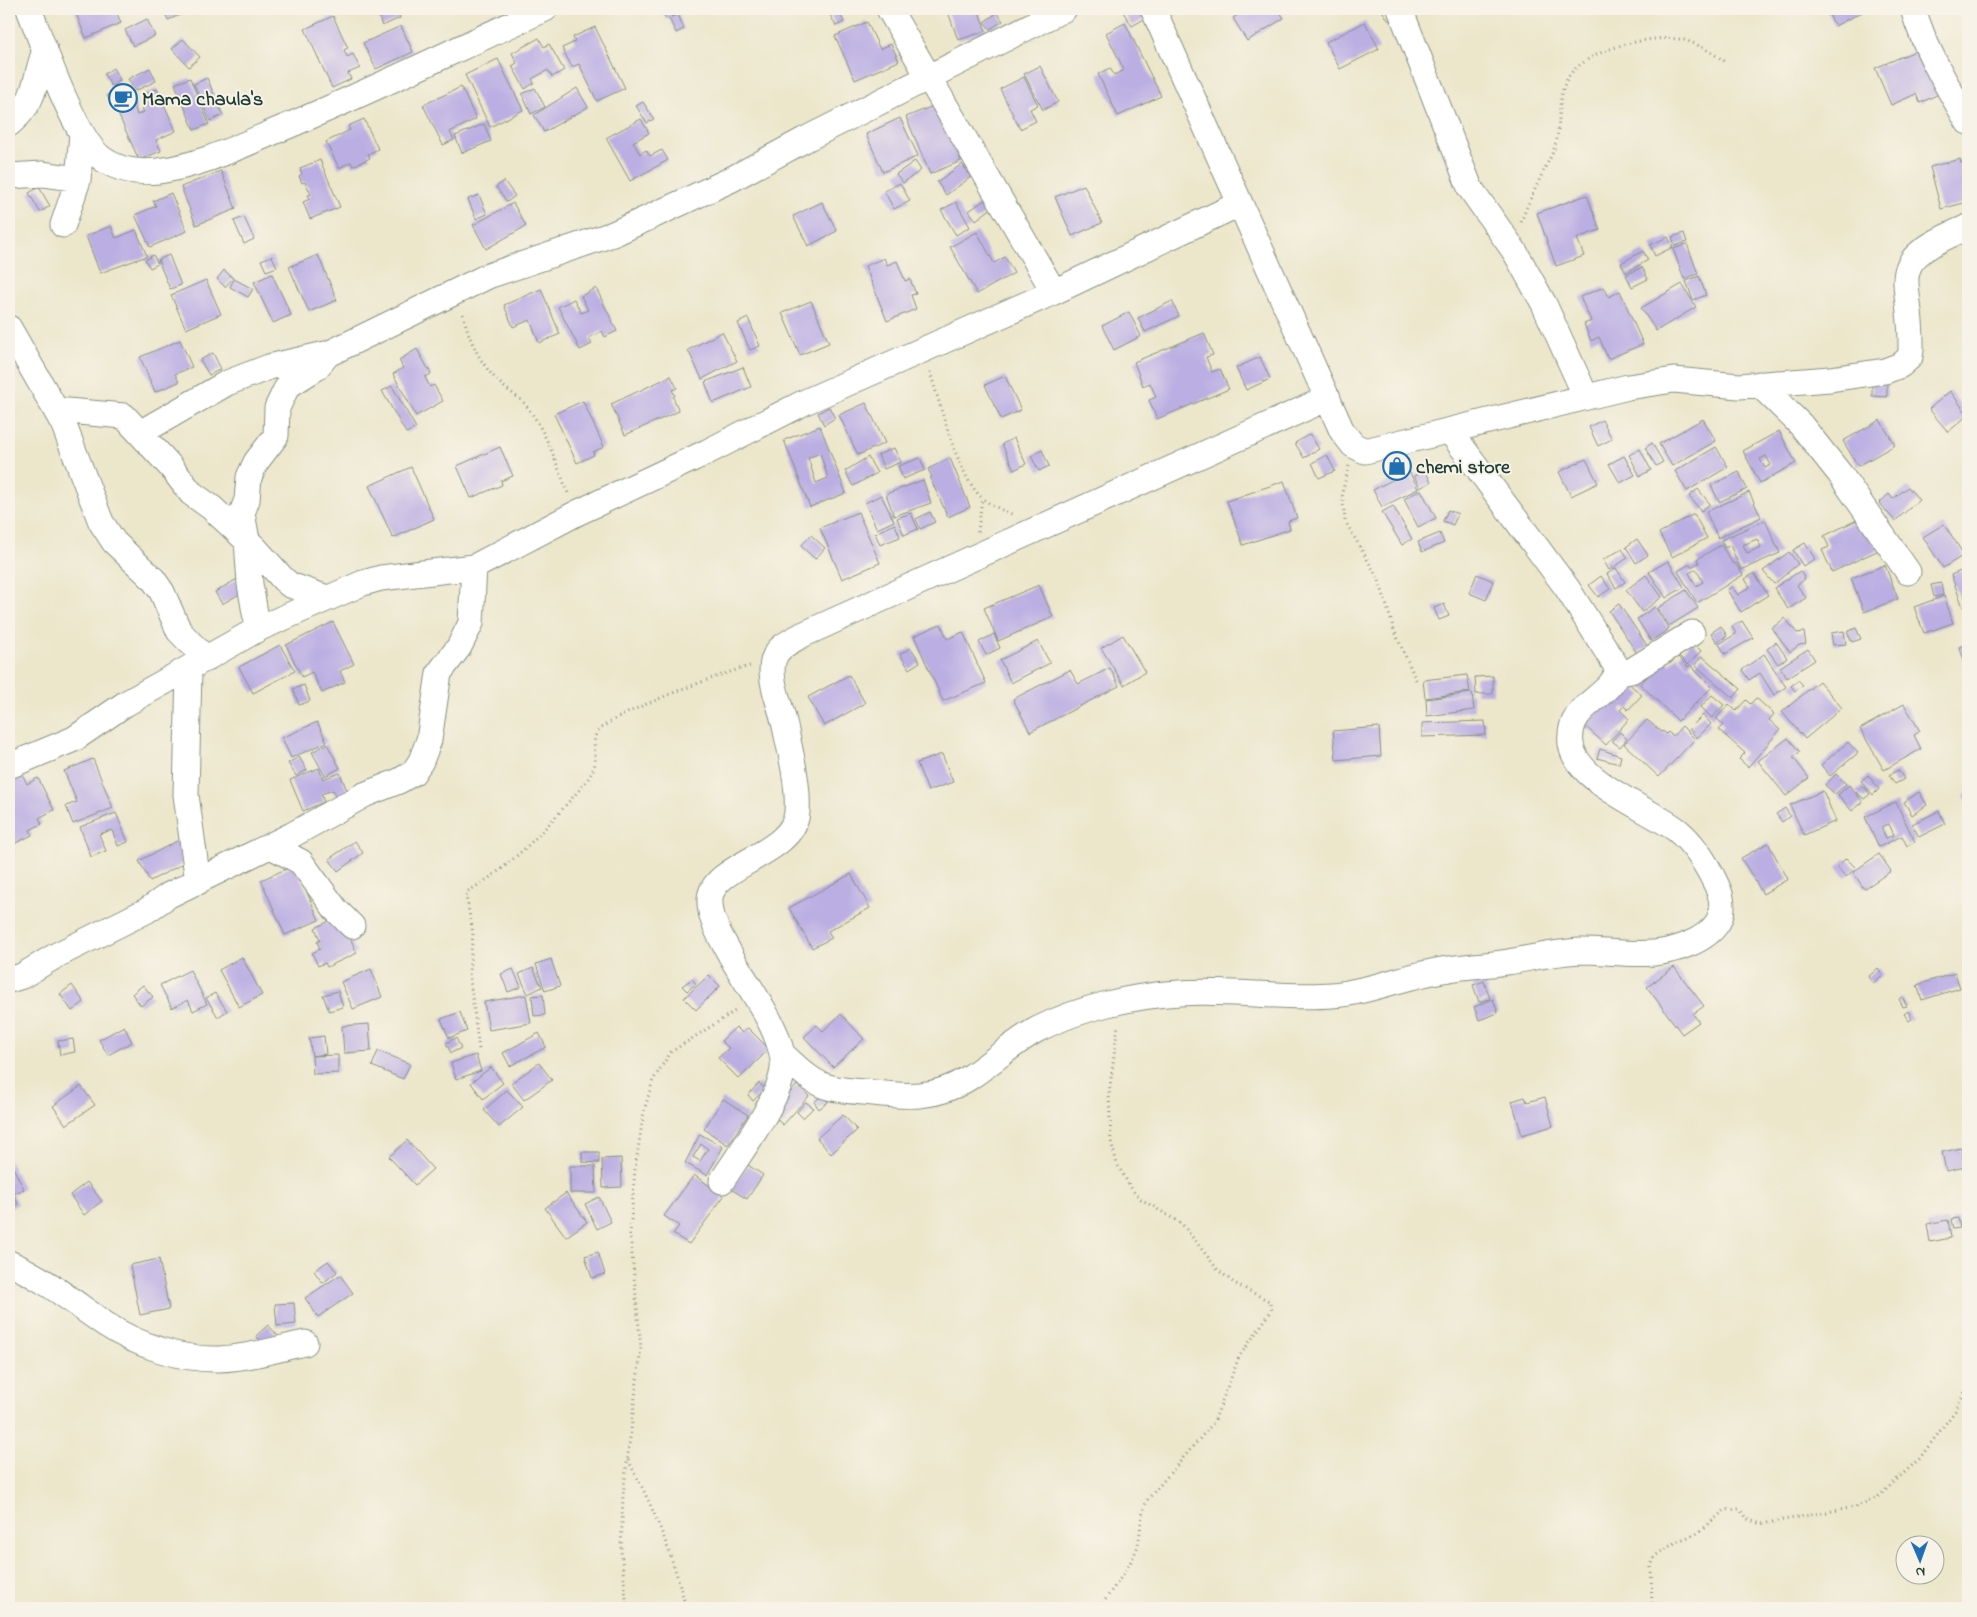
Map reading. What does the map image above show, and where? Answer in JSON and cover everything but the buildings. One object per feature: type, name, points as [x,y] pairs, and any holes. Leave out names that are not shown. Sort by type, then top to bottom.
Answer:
[{"type":"street","points":[[29,9],[60,90],[82,133],[102,160],[129,172],[158,171],[204,162],[334,107],[546,9]]},
{"type":"street","points":[[889,9],[1054,292]]},
{"type":"street","points":[[140,433],[227,383],[269,367],[330,353],[488,276],[529,260],[613,234],[730,180],[804,140],[1064,9]]},
{"type":"street","points":[[1153,9],[1342,431],[1353,445],[1360,449],[1371,451],[1628,387],[1674,380],[1739,386],[1875,373],[1901,365],[1910,357],[1911,350],[1905,289],[1907,267],[1915,256],[1928,247],[1968,227]]},
{"type":"street","points":[[1400,9],[1470,188],[1480,206],[1515,252],[1544,304],[1586,397]]},
{"type":"street","points":[[1913,9],[1918,27],[1968,122]]},
{"type":"street","points":[[9,124],[26,109],[35,88],[45,50]]},
{"type":"street","points":[[63,225],[78,179],[82,133]]},
{"type":"street","points":[[9,176],[43,174],[78,179]]},
{"type":"street","points":[[9,766],[74,739],[125,704],[260,628],[328,598],[381,578],[474,567],[577,513],[707,452],[805,402],[1054,292],[1239,204]]},
{"type":"street","points":[[9,328],[56,410],[101,522],[114,542],[153,579],[162,592],[197,665],[186,795],[198,882]]},
{"type":"street","points":[[260,628],[255,613],[250,584],[247,540],[242,513],[247,500],[249,477],[256,462],[276,436],[280,399],[289,385],[316,368],[330,353]]},
{"type":"street","points":[[1759,384],[1801,425],[1840,474],[1908,572]]},
{"type":"street","points":[[722,1181],[779,1085],[784,1068],[776,1034],[716,926],[710,901],[712,891],[718,881],[767,850],[789,832],[796,821],[797,792],[773,676],[772,664],[775,655],[783,646],[802,636],[1328,398]]},
{"type":"street","points":[[56,410],[124,416],[191,493],[247,540],[290,585],[328,598]]},
{"type":"street","points":[[1450,431],[1567,588],[1618,669],[1626,672],[1631,671],[1692,633]]},
{"type":"street","points":[[9,980],[22,976],[57,955],[146,911],[169,896],[271,846],[329,813],[399,782],[417,768],[429,740],[439,673],[459,647],[471,623],[474,567]]},
{"type":"street","points":[[782,1054],[809,1077],[826,1087],[910,1097],[946,1090],[968,1079],[1042,1027],[1067,1015],[1121,1002],[1178,993],[1226,992],[1308,997],[1338,995],[1445,969],[1506,962],[1560,952],[1658,953],[1685,946],[1705,934],[1718,922],[1723,908],[1722,896],[1701,858],[1679,832],[1589,774],[1572,750],[1571,729],[1574,722],[1589,703],[1615,680],[1618,669]]},
{"type":"street","points":[[271,846],[301,862],[336,910],[352,926]]},
{"type":"street","points":[[9,1264],[33,1273],[107,1325],[140,1342],[191,1358],[239,1357],[305,1343]]},
{"type":"path","points":[[1515,252],[1522,219],[1556,142],[1564,87],[1573,71],[1596,55],[1610,49],[1639,40],[1665,38],[1700,45],[1727,64]]},
{"type":"path","points":[[459,291],[463,316],[477,355],[492,375],[523,402],[536,421],[577,513]]},
{"type":"path","points":[[923,351],[961,465],[971,486],[993,506],[1042,527]]},
{"type":"path","points":[[1360,449],[1350,464],[1344,480],[1342,493],[1345,521],[1379,580],[1394,630],[1416,680]]},
{"type":"path","points":[[976,558],[982,498]]},
{"type":"path","points":[[479,1048],[469,972],[472,933],[466,896],[468,891],[526,846],[554,820],[589,779],[594,770],[595,738],[600,729],[612,721],[669,695],[742,668],[772,664]]},
{"type":"path","points":[[627,1608],[621,1551],[628,1459],[641,1348],[630,1234],[635,1169],[644,1111],[653,1080],[671,1052],[756,998]]},
{"type":"path","points":[[1100,1608],[1132,1560],[1139,1541],[1143,1508],[1148,1499],[1214,1422],[1239,1357],[1272,1310],[1269,1301],[1234,1283],[1218,1270],[1182,1224],[1141,1199],[1133,1191],[1117,1164],[1111,1141],[1108,1094],[1121,1002]]},
{"type":"path","points":[[1652,1608],[1651,1566],[1655,1556],[1664,1548],[1698,1533],[1725,1510],[1739,1509],[1748,1520],[1761,1524],[1855,1507],[1878,1497],[1919,1459],[1955,1411],[1968,1386]]},
{"type":"path","points":[[628,1459],[645,1492],[668,1547],[686,1608]]},
{"type":"place","name":"Mama chaula's","points":[[123,98]]},
{"type":"place","name":"chemi store","points":[[1397,466]]}]
